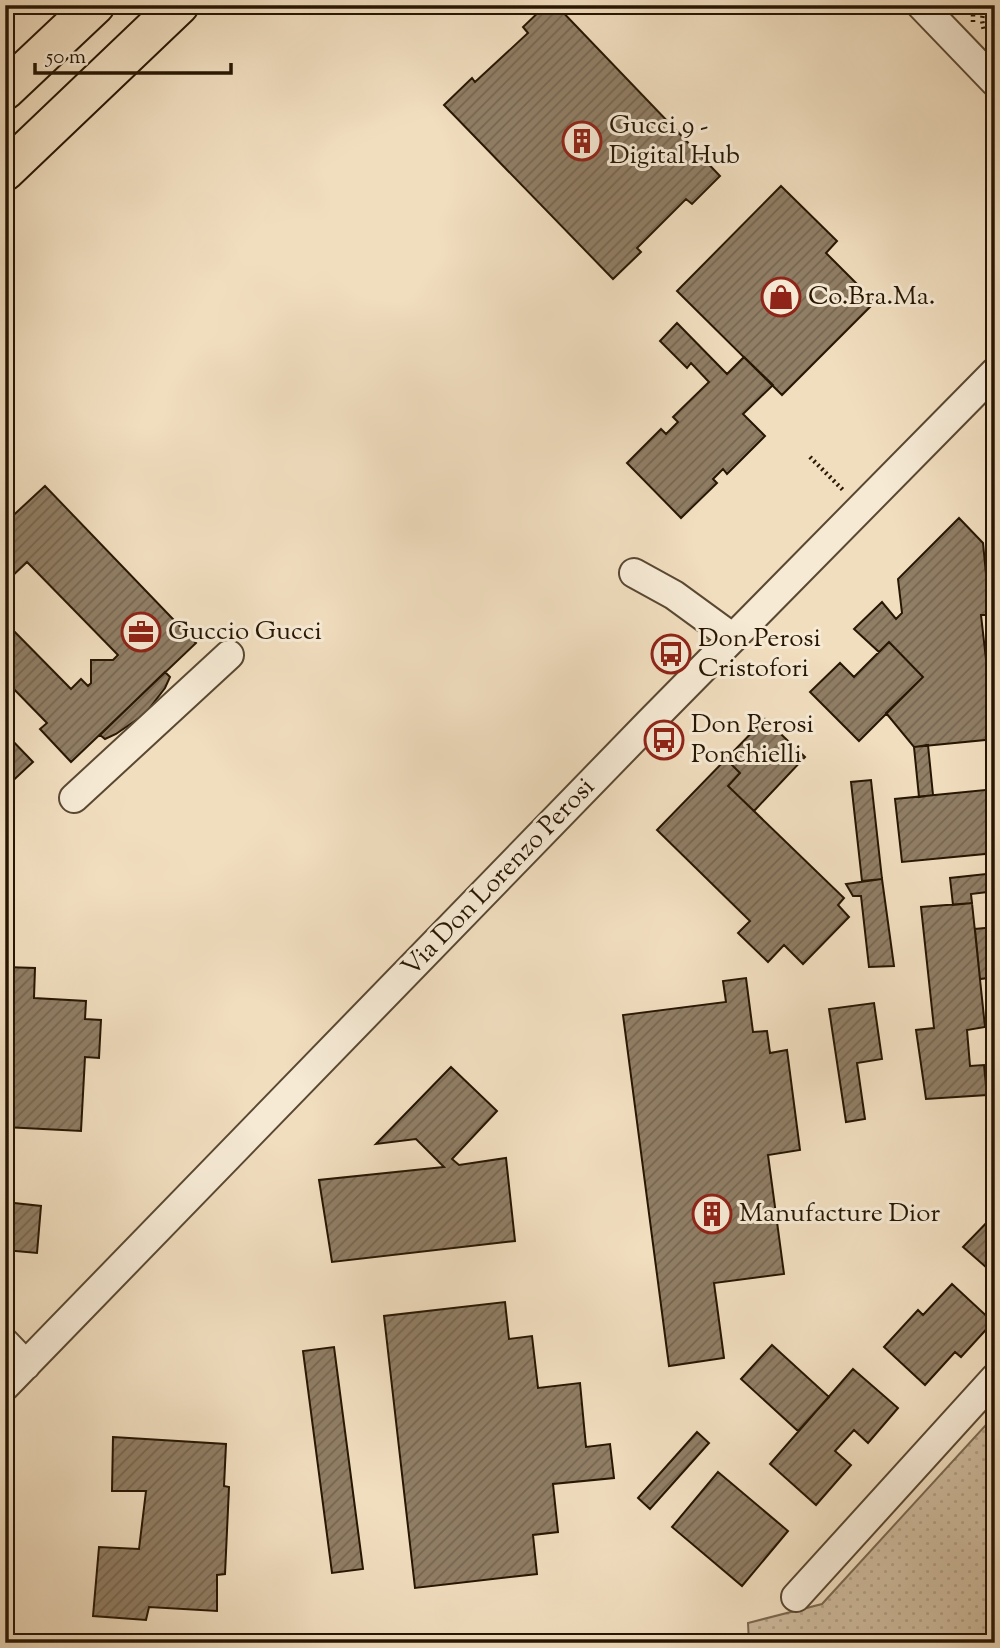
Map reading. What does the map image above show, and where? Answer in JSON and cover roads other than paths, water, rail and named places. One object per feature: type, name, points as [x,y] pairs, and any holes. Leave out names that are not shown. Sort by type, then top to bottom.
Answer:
[{"type":"highway","points":[[5,90],[95,5]]},
{"type":"highway","points":[[5,171],[179,5]]},
{"type":"street","points":[[930,8],[995,82]]},
{"type":"street","name":"Via Don Lorenzo Perosi","points":[[5,1386],[995,372]]},
{"type":"street","points":[[634,573],[674,595],[733,638]]},
{"type":"street","points":[[74,798],[229,655]]},
{"type":"street","points":[[5,1343],[26,1365]]},
{"type":"street","points":[[796,1597],[995,1378]]},
{"type":"place","name":"Gucci 9 - Digital Hub","points":[[582,141]]},
{"type":"place","name":"Co.Bra.Ma.","points":[[781,297]]},
{"type":"place","name":"Guccio Gucci","points":[[141,632]]},
{"type":"place","name":"Don Perosi Cristofori","points":[[671,654]]},
{"type":"place","name":"Don Perosi Ponchielli","points":[[664,740]]},
{"type":"place","name":"Manufacture Dior","points":[[712,1214]]}]
